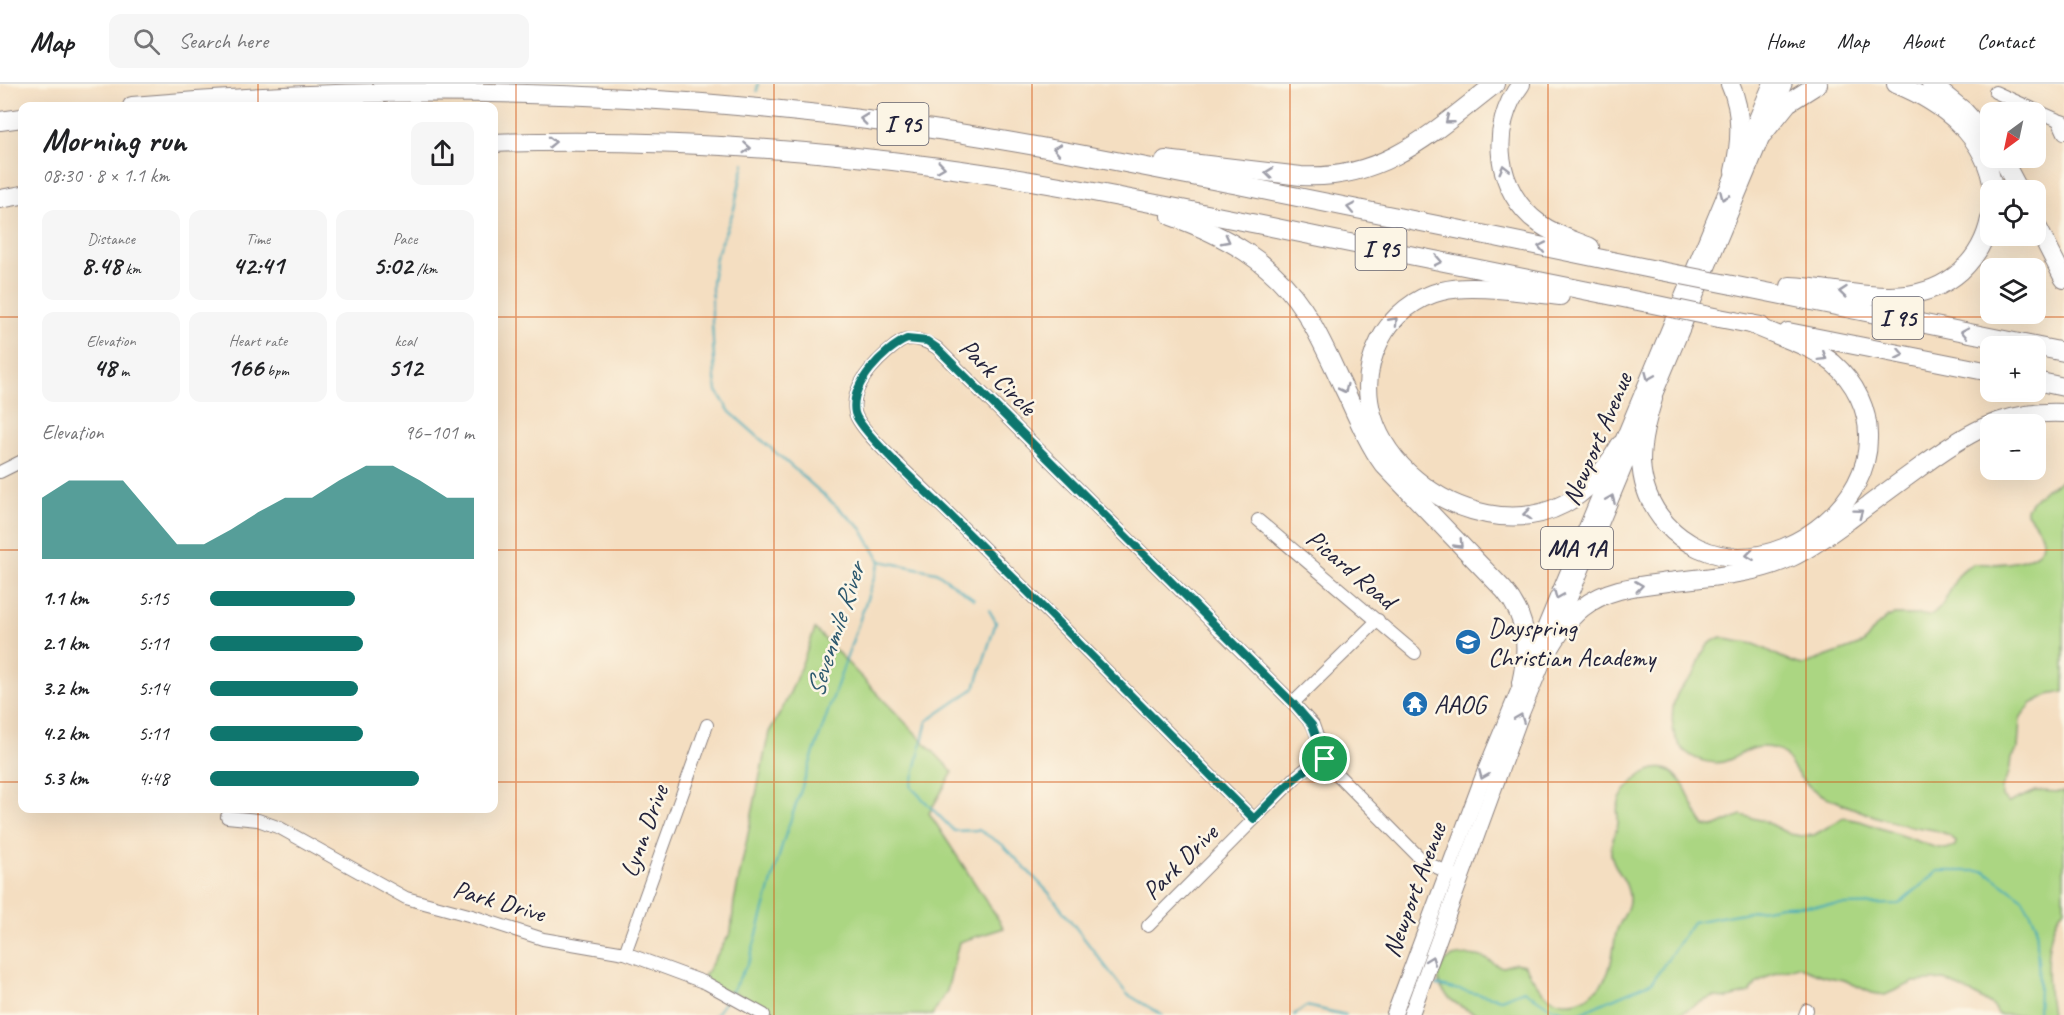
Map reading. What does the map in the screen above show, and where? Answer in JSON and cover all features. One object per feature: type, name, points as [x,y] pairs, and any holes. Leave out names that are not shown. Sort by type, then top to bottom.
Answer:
[{"type":"highway","points":[[1096,157],[1174,161],[1301,176],[1323,177],[1344,174],[1370,168],[1402,153],[1495,84]]},
{"type":"highway","points":[[1521,84],[1507,109],[1500,142],[1503,169],[1514,196],[1529,215],[1548,229],[1627,264]]},
{"type":"highway","points":[[1730,84],[1737,104],[1740,126],[1734,171]]},
{"type":"highway","points":[[1763,134],[1788,103],[1818,84]]},
{"type":"highway","points":[[1896,84],[1930,101],[1966,131],[1983,156],[1991,180]]},
{"type":"highway","points":[[1931,84],[1972,118],[1980,128]]},
{"type":"highway","name":"I 95","points":[[186,102],[361,93],[487,93],[611,97],[736,105],[860,119],[963,133],[1096,157],[2064,352]]},
{"type":"highway","points":[[0,121],[18,119]]},
{"type":"highway","name":"I 95","points":[[498,143],[655,143],[812,153],[938,167],[1113,196],[1980,370]]},
{"type":"highway","points":[[0,199],[18,196]]},
{"type":"highway","points":[[1113,196],[1193,224],[1231,242],[1261,262],[1293,294],[1312,324],[1368,439],[1383,464],[1504,590],[1516,607],[1524,625],[1526,645],[1521,683]]},
{"type":"highway","points":[[2046,244],[2064,279]]},
{"type":"highway","points":[[1732,285],[1795,286],[1891,296],[1915,295],[1946,282],[1966,265],[1980,246]]},
{"type":"highway","points":[[1619,297],[1560,296],[1472,288],[1453,288],[1436,292],[1408,307],[1387,329],[1373,357],[1368,386],[1377,428],[1401,466],[1417,482],[1436,495],[1458,506],[1475,511],[1520,515],[1558,507],[1572,500],[1591,485],[1620,446]]},
{"type":"highway","points":[[1653,399],[1642,447],[1643,478],[1647,495],[1656,511],[1679,536],[1711,552],[1733,557],[1749,556],[1790,544],[1824,522],[1851,495],[1865,468],[1868,435],[1862,405],[1848,379],[1827,359],[1751,324]]},
{"type":"highway","points":[[2046,383],[2064,387]]},
{"type":"highway","points":[[1546,655],[1575,614],[1604,595],[1632,587],[1742,573],[1789,558],[1821,540],[1943,450],[1974,430],[2013,416],[2043,412],[2064,413]]},
{"type":"main road","name":"Newport Avenue","points":[[1394,1015],[1484,774],[1771,84]]},
{"type":"main road","name":"Newport Avenue","points":[[1411,1015],[1510,742],[1784,84]]},
{"type":"street","points":[[1995,92],[2061,121],[2064,133]]},
{"type":"street","name":"Park Circle","points":[[1254,819],[860,423],[855,412],[855,399],[859,385],[869,371],[897,344],[907,339],[927,341],[937,348],[1293,703],[1312,725],[1325,759],[1337,774],[1418,857],[1432,867],[1462,878]]},
{"type":"street","points":[[0,472],[18,463]]},
{"type":"street","name":"Picard Road","points":[[1258,520],[1415,653]]},
{"type":"street","points":[[1293,703],[1378,620]]},
{"type":"street","name":"Lynn Drive","points":[[625,953],[706,725]]},
{"type":"street","name":"Park Drive","points":[[1148,926],[1297,776],[1306,768],[1325,759]]},
{"type":"street","name":"Park Drive","points":[[227,818],[258,820],[280,828],[406,898],[543,939],[625,953],[706,983],[764,1015]]},
{"type":"green space","points":[[2064,480],[2064,692],[2048,695],[2031,704],[2020,719],[2018,748],[2011,758],[2009,773],[2002,788],[2002,797],[2008,803],[2036,791],[2064,792],[2064,908],[2052,932],[2047,960],[2051,1015],[1999,1015],[1994,1007],[1977,996],[1944,980],[1914,982],[1885,995],[1872,993],[1844,980],[1823,976],[1798,966],[1770,975],[1757,983],[1749,993],[1728,998],[1713,997],[1678,1015],[1479,1015],[1458,1004],[1445,993],[1439,984],[1442,966],[1453,957],[1472,955],[1503,967],[1515,963],[1524,965],[1545,994],[1562,1002],[1587,997],[1601,985],[1610,967],[1616,933],[1629,900],[1627,887],[1611,854],[1618,823],[1618,805],[1632,783],[1640,776],[1656,769],[1665,769],[1679,778],[1705,826],[1714,827],[1741,815],[1764,821],[1789,834],[1802,836],[1814,835],[1843,818],[1860,821],[1934,847],[1946,849],[1955,846],[1956,842],[1943,833],[1884,819],[1820,794],[1804,782],[1786,757],[1776,749],[1756,748],[1718,763],[1695,758],[1680,746],[1676,739],[1672,722],[1676,696],[1694,674],[1706,647],[1721,637],[1754,644],[1803,665],[1864,643],[1875,628],[1888,617],[1932,615],[1943,604],[1957,577],[1970,565],[2018,561],[2029,558],[2040,550],[2043,540],[2027,513],[2027,509],[2043,491]]},
{"type":"green space","points":[[815,629],[953,772],[929,813],[1004,928],[959,942],[947,991],[932,1015],[773,1015],[738,994],[700,983],[731,932],[734,902],[769,732],[789,695]]},
{"type":"waterway","name":"Sevenmile River","points":[[757,91],[758,84]]},
{"type":"waterway","name":"Sevenmile River","points":[[731,993],[750,959],[783,842],[880,561],[861,528],[730,412],[717,391],[712,321],[712,281],[716,257],[734,209],[744,163]]},
{"type":"waterway","points":[[880,561],[936,572],[974,599]]},
{"type":"waterway","points":[[989,610],[996,622],[975,688],[927,721],[911,787],[954,831],[979,830],[1003,845],[1049,893],[1127,994],[1162,1015]]},
{"type":"waterway","points":[[1575,1015],[1652,982],[1693,922],[1781,906],[1899,904],[1938,871],[1985,871],[2022,898],[2036,923],[2038,1015]]},
{"type":"waterway","points":[[1436,985],[1501,999],[1524,990],[1548,1006],[1574,1015]]},
{"type":"waterway","name":"Sevenmile River","points":[[715,1015],[726,1000]]},
{"type":"waterway","points":[[1294,1015],[1306,1006],[1346,1015]]},
{"type":"place","name":"Dayspring Christian Academy","points":[[1468,642]]},
{"type":"place","name":"AAOG","points":[[1415,704]]},
{"type":"route","points":[[907,339],[927,341],[937,348],[1293,703],[1317,733],[1325,759],[1306,768],[1254,819],[860,423],[855,412],[855,399],[859,385],[869,371],[897,344],[907,339]]}]
